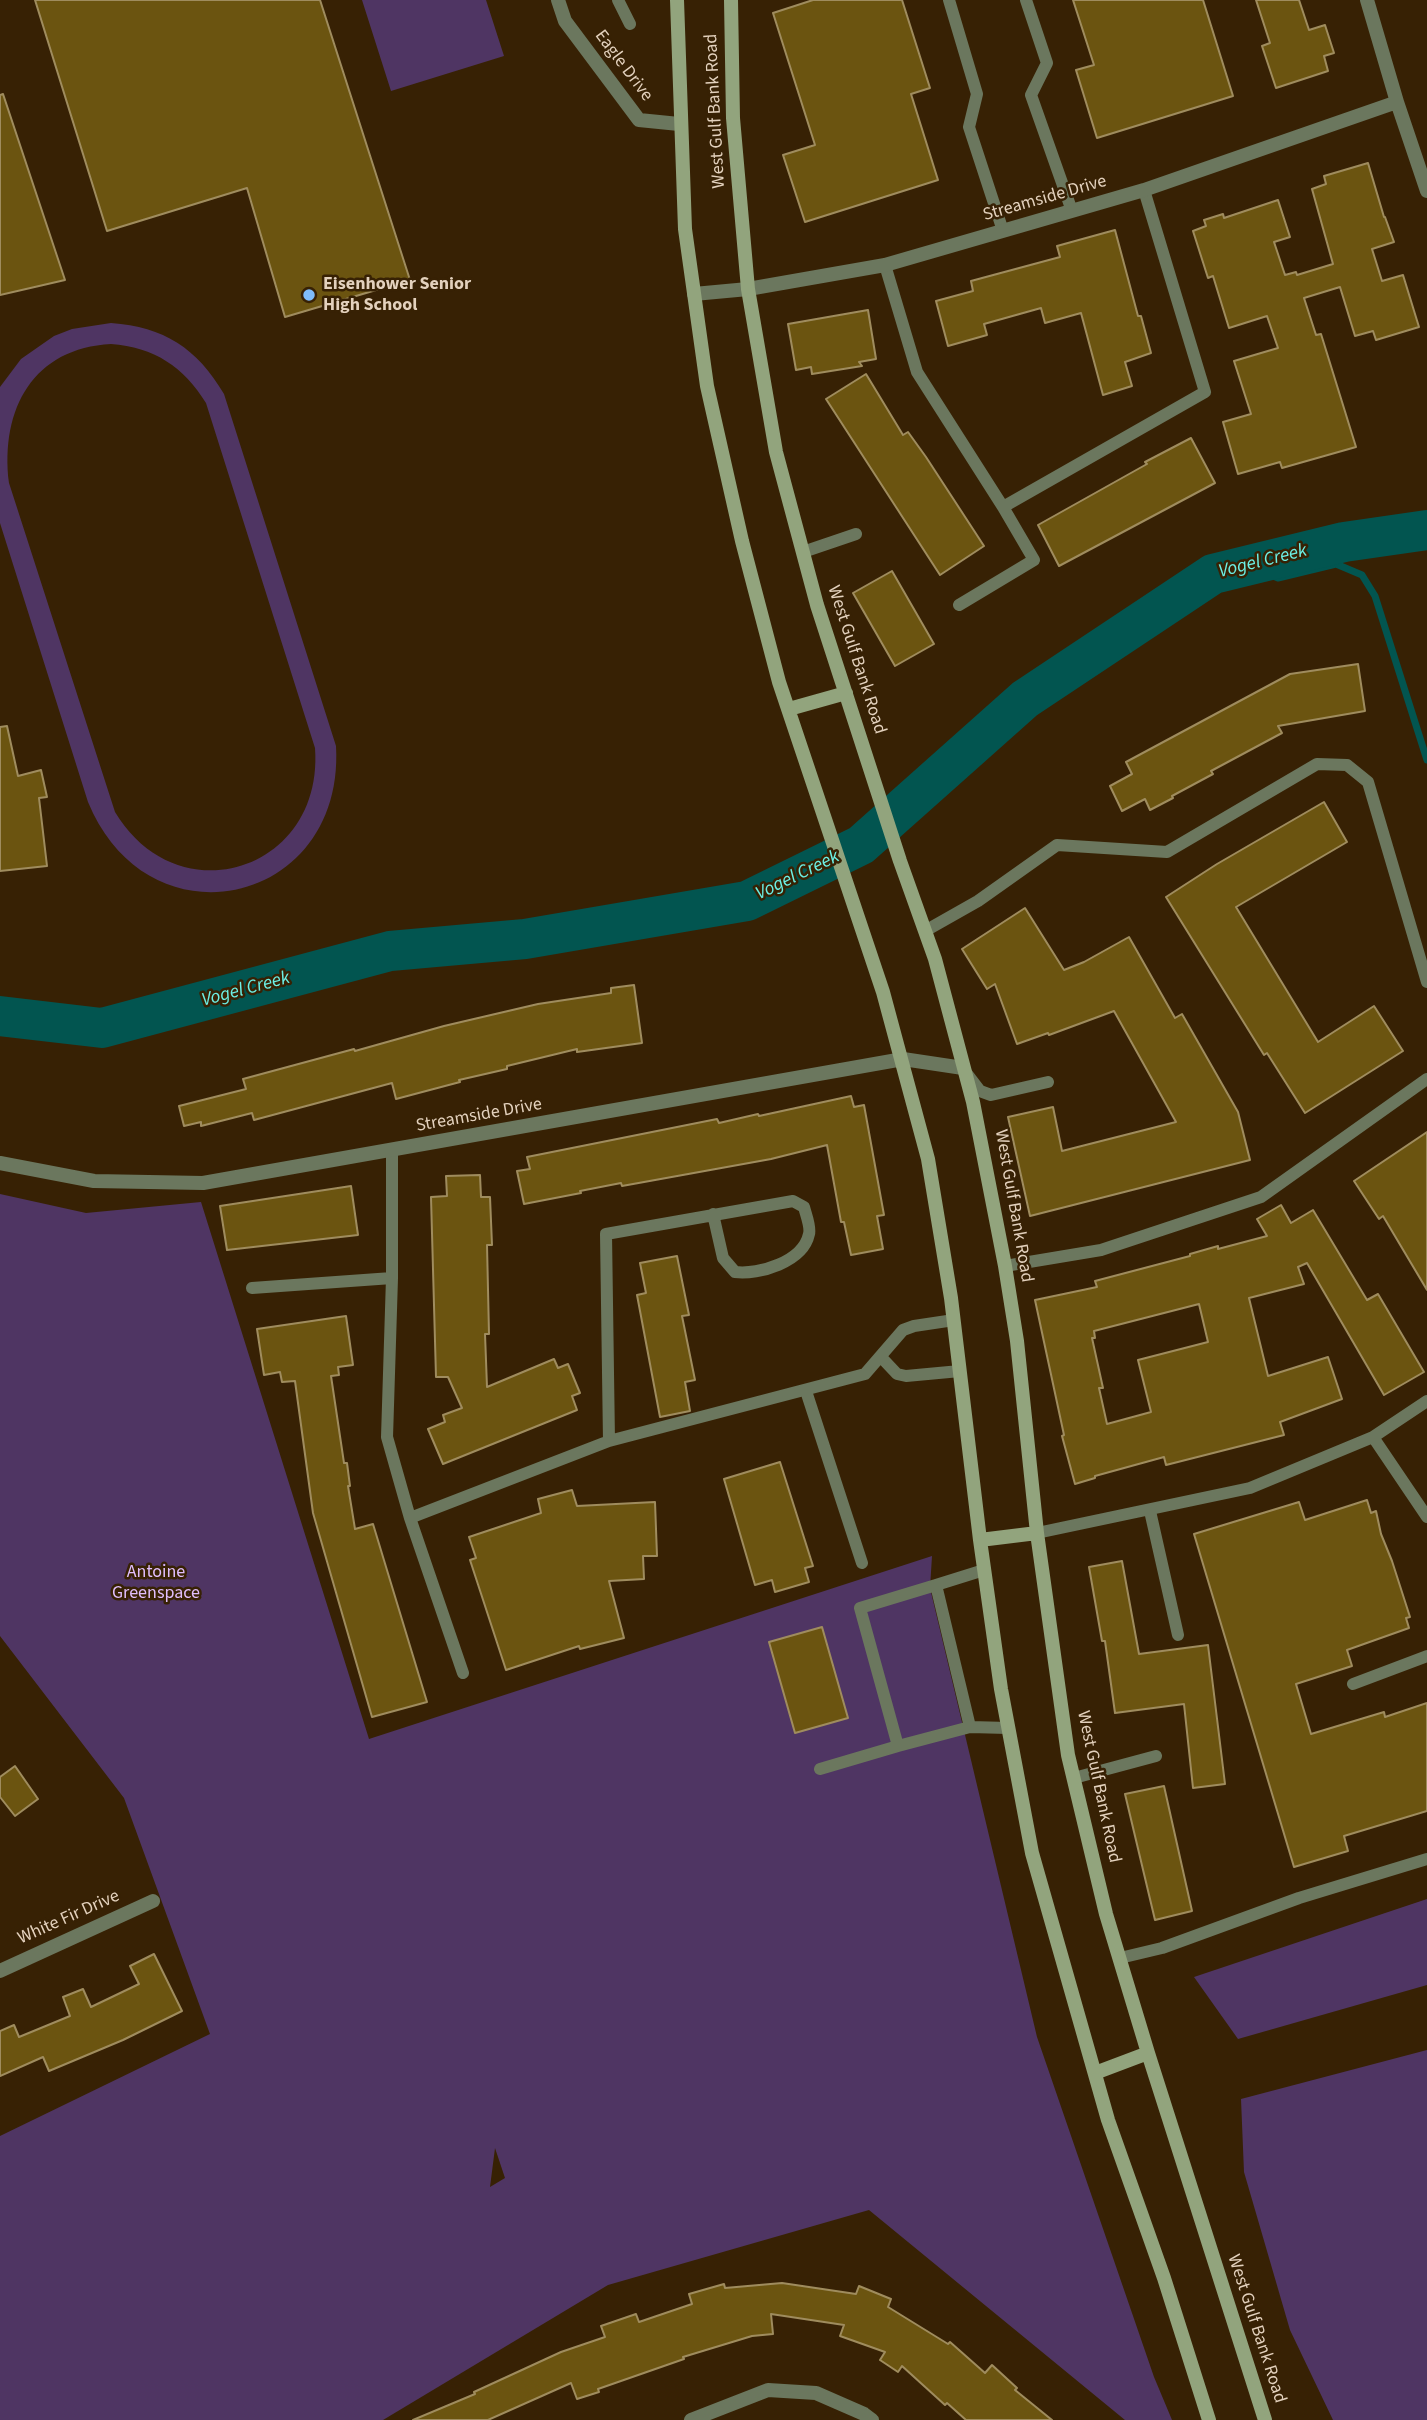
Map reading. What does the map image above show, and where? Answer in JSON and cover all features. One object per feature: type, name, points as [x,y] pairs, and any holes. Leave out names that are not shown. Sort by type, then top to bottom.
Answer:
[{"type":"main road","name":"West Gulf Bank Road","points":[[677,0],[679,124],[685,229],[707,386],[724,464],[759,605],[789,709],[823,806],[903,1059],[928,1159],[954,1320],[984,1570],[1008,1728],[1032,1853],[1108,2120],[1164,2278],[1209,2420]]},
{"type":"main road","name":"West Gulf Bank Road","points":[[731,0],[733,118],[748,289],[776,452],[817,605],[900,861],[935,959],[981,1138],[1017,1341],[1037,1532],[1068,1755],[1106,1914],[1265,2420]]},
{"type":"main road","points":[[789,709],[846,694]]},
{"type":"main road","points":[[980,1540],[1037,1532]]},
{"type":"main road","points":[[1095,2073],[1148,2053]]},
{"type":"street","name":"Eagle Drive","points":[[558,0],[565,20],[639,120],[679,124]]},
{"type":"street","points":[[1367,0],[1427,191]]},
{"type":"street","name":"Streamside Drive","points":[[694,294],[748,289],[885,265],[1144,190],[1397,102]]},
{"type":"street","name":"Streamside Drive","points":[[0,1163],[94,1181],[203,1182],[392,1151],[903,1059],[963,1068]]},
{"type":"street","name":"White Fir Drive","points":[[2,1966],[153,1901]]},
{"type":"street","points":[[691,2420],[768,2390],[816,2393],[872,2420]]},
{"type":"lane","points":[[618,0],[630,24]]},
{"type":"lane","points":[[949,0],[977,94],[969,127],[1003,231]]},
{"type":"lane","points":[[1026,0],[1047,63],[1031,95],[1072,211]]},
{"type":"lane","points":[[1003,507],[1205,392],[1144,190]]},
{"type":"lane","points":[[885,265],[917,373],[1034,560],[958,605]]},
{"type":"lane","points":[[803,552],[856,534]]},
{"type":"lane","points":[[925,931],[978,901],[1057,845],[1167,852],[1317,764],[1347,765],[1368,782],[1427,982]]},
{"type":"lane","points":[[963,1068],[980,1091],[991,1095],[1048,1082]]},
{"type":"lane","points":[[1005,1266],[1101,1250],[1261,1197],[1427,1079]]},
{"type":"lane","points":[[392,1151],[392,1278],[387,1437],[410,1518],[463,1673]]},
{"type":"lane","points":[[610,1441],[606,1234],[713,1214],[793,1201],[804,1207],[810,1233],[802,1248],[785,1262],[750,1274],[735,1272],[723,1258],[713,1214]]},
{"type":"lane","points":[[252,1288],[392,1278]]},
{"type":"lane","points":[[410,1518],[610,1441],[865,1374],[903,1330],[954,1320]]},
{"type":"lane","points":[[881,1357],[897,1374],[906,1376],[960,1371]]},
{"type":"lane","points":[[806,1391],[862,1563]]},
{"type":"lane","points":[[1037,1532],[1250,1489],[1373,1437],[1427,1401]]},
{"type":"lane","points":[[1373,1437],[1427,1517]]},
{"type":"lane","points":[[1150,1511],[1178,1635]]},
{"type":"lane","points":[[898,1746],[860,1608],[984,1570]]},
{"type":"lane","points":[[936,1585],[970,1727]]},
{"type":"lane","points":[[1353,1684],[1427,1656]]},
{"type":"lane","points":[[820,1769],[970,1727],[1008,1728]]},
{"type":"lane","points":[[1074,1778],[1156,1756]]},
{"type":"lane","points":[[1120,1958],[1163,1948],[1299,1898],[1427,1859]]},
{"type":"green space","points":[[362,0],[486,0],[504,56],[391,91]]},
{"type":"green space","points":[[111,323],[147,329],[163,335],[190,352],[214,378],[224,394],[336,746],[330,800],[310,843],[278,873],[238,889],[196,891],[154,878],[117,849],[88,802],[0,523],[0,387],[21,359],[54,336],[72,329]],"holes":[[[111,344],[154,354],[178,369],[206,403],[315,748],[312,790],[296,825],[272,850],[242,866],[208,870],[174,864],[142,844],[115,812],[9,483],[10,430],[17,407],[28,387],[43,370],[61,357],[84,348]]]},
{"type":"green space","name":"Antoine Greenspace","points":[[0,1194],[86,1213],[201,1202],[369,1739],[932,1556],[930,1588],[1037,2037],[1154,2377],[1172,2420],[1125,2420],[869,2210],[608,2285],[383,2420],[0,2420],[0,2136],[210,2034],[124,1798],[0,1636]],"holes":[[[495,2148],[505,2178],[490,2187]]]},
{"type":"green space","points":[[1427,1899],[1427,1985],[1238,2039],[1194,1977]]},
{"type":"green space","points":[[1427,2050],[1427,2420],[1333,2420],[1290,2330],[1244,2172],[1241,2099]]},
{"type":"building","points":[[35,0],[320,0],[410,280],[285,317],[247,188],[107,231]]},
{"type":"building","points":[[813,0],[902,0],[930,88],[911,94],[938,180],[805,222],[783,155],[815,145],[773,13]]},
{"type":"building","points":[[1073,0],[1203,0],[1233,96],[1097,138],[1076,70],[1094,65]]},
{"type":"building","points":[[1256,0],[1299,0],[1309,30],[1325,25],[1334,53],[1324,56],[1328,71],[1276,88],[1262,46],[1270,43]]},
{"type":"building","points":[[3,94],[65,280],[0,295],[0,95]]},
{"type":"building","points":[[1368,163],[1394,242],[1372,249],[1382,281],[1403,275],[1419,327],[1376,340],[1373,331],[1355,336],[1340,287],[1304,298],[1316,335],[1321,334],[1356,447],[1282,468],[1280,462],[1238,474],[1223,422],[1251,414],[1234,361],[1278,348],[1267,316],[1229,328],[1213,276],[1208,278],[1193,231],[1206,226],[1204,220],[1223,214],[1224,218],[1278,200],[1290,237],[1274,242],[1285,275],[1296,272],[1297,275],[1333,264],[1312,189],[1326,184],[1324,176]]},
{"type":"building","points":[[1115,230],[1151,353],[1125,362],[1132,386],[1103,395],[1081,313],[1045,323],[1041,308],[984,324],[987,335],[948,346],[936,301],[973,291],[971,281],[1060,257],[1057,246]]},
{"type":"building","points":[[868,310],[876,359],[859,362],[862,366],[812,374],[811,367],[796,370],[788,324]]},
{"type":"building","points":[[866,374],[903,435],[908,432],[984,546],[940,575],[826,399]]},
{"type":"building","points":[[1191,438],[1215,483],[1059,566],[1038,525]]},
{"type":"building","points":[[892,571],[934,644],[895,666],[853,593]]},
{"type":"building","points":[[1358,664],[1365,711],[1278,726],[1282,733],[1211,771],[1213,774],[1172,796],[1173,798],[1150,810],[1145,799],[1122,811],[1110,786],[1132,774],[1126,762],[1290,674]]},
{"type":"building","points":[[7,726],[18,776],[41,770],[47,797],[39,798],[47,866],[0,871],[0,727]]},
{"type":"building","points":[[1324,802],[1347,842],[1236,907],[1318,1042],[1374,1006],[1403,1051],[1305,1113],[1267,1053],[1264,1055],[1166,897]]},
{"type":"building","points":[[1025,908],[1064,970],[1129,937],[1175,1018],[1182,1014],[1238,1112],[1250,1160],[1030,1216],[1008,1117],[1053,1107],[1062,1151],[1176,1122],[1114,1011],[1017,1044],[995,984],[987,989],[962,949]]},
{"type":"building","points":[[634,985],[642,1043],[577,1052],[577,1049],[507,1066],[507,1069],[396,1099],[392,1083],[254,1120],[252,1113],[201,1126],[201,1122],[184,1126],[179,1106],[246,1089],[243,1079],[444,1026],[538,1004],[611,993],[611,988]]},
{"type":"building","points":[[851,1096],[854,1107],[864,1105],[884,1215],[877,1216],[883,1249],[851,1255],[844,1222],[841,1222],[827,1145],[771,1159],[622,1186],[621,1183],[524,1204],[517,1171],[530,1169],[527,1157],[717,1119],[719,1123],[758,1114],[759,1116]]},
{"type":"building","points":[[1427,1132],[1427,1290],[1383,1216],[1379,1219],[1354,1181]]},
{"type":"building","points":[[480,1175],[481,1197],[490,1197],[492,1245],[487,1245],[487,1387],[554,1359],[558,1368],[568,1364],[580,1393],[572,1396],[577,1410],[443,1464],[428,1429],[445,1422],[443,1415],[462,1408],[448,1377],[436,1377],[431,1197],[447,1196],[446,1176]]},
{"type":"building","points":[[351,1186],[358,1235],[227,1250],[220,1206]]},
{"type":"building","points":[[1281,1205],[1291,1223],[1313,1210],[1367,1300],[1378,1294],[1424,1372],[1384,1395],[1307,1263],[1298,1267],[1304,1284],[1249,1298],[1268,1376],[1328,1357],[1342,1399],[1280,1422],[1284,1435],[1166,1465],[1164,1457],[1075,1484],[1062,1436],[1064,1435],[1035,1300],[1097,1287],[1095,1281],[1218,1246],[1218,1249],[1267,1236],[1257,1219]],"holes":[[[1199,1304],[1208,1342],[1138,1360],[1151,1412],[1107,1424],[1099,1388],[1103,1388],[1092,1338],[1095,1338],[1094,1331]]]},
{"type":"building","points":[[677,1256],[689,1315],[682,1316],[695,1380],[685,1382],[690,1411],[660,1417],[637,1295],[646,1293],[640,1263]]},
{"type":"building","points":[[346,1316],[353,1365],[338,1367],[339,1375],[331,1376],[344,1463],[347,1463],[355,1529],[373,1524],[427,1702],[372,1717],[313,1513],[295,1381],[282,1382],[280,1372],[264,1375],[257,1329]]},
{"type":"building","points":[[780,1462],[813,1566],[805,1568],[809,1582],[775,1592],[772,1580],[755,1585],[724,1479]]},
{"type":"building","points":[[572,1490],[577,1506],[655,1502],[657,1556],[643,1556],[644,1579],[609,1581],[624,1638],[580,1649],[579,1646],[506,1670],[470,1560],[476,1558],[469,1537],[541,1513],[538,1499]]},
{"type":"building","points":[[1367,1500],[1371,1513],[1376,1511],[1381,1534],[1410,1617],[1406,1618],[1409,1628],[1347,1650],[1352,1666],[1296,1684],[1311,1734],[1384,1712],[1385,1717],[1427,1703],[1427,1811],[1344,1836],[1348,1851],[1294,1867],[1194,1534],[1299,1502],[1305,1520]]},
{"type":"building","points":[[1122,1561],[1139,1654],[1208,1645],[1225,1784],[1193,1788],[1184,1704],[1115,1713],[1105,1641],[1102,1641],[1089,1567]]},
{"type":"building","points":[[822,1627],[848,1718],[795,1733],[769,1642]]},
{"type":"building","points":[[15,1766],[38,1799],[15,1816],[0,1797],[0,1777]]},
{"type":"building","points":[[1164,1786],[1192,1911],[1155,1920],[1125,1794]]},
{"type":"building","points":[[154,1954],[182,2011],[123,2040],[49,2071],[43,2057],[0,2076],[0,2031],[14,2025],[19,2037],[70,2016],[63,1997],[83,1989],[91,2007],[139,1984],[130,1966]]},
{"type":"building","points":[[782,2283],[856,2294],[859,2286],[891,2299],[888,2307],[948,2344],[950,2342],[985,2373],[992,2365],[1017,2388],[1015,2390],[1052,2420],[966,2420],[902,2366],[898,2372],[880,2360],[885,2352],[840,2336],[844,2325],[771,2314],[773,2334],[752,2336],[683,2357],[684,2359],[577,2399],[571,2383],[488,2420],[413,2420],[475,2394],[474,2392],[561,2352],[605,2337],[601,2326],[636,2314],[639,2322],[692,2304],[689,2294],[724,2284],[725,2288]]},
{"type":"waterway","name":"Vogel Creek","points":[[0,1016],[102,1028],[390,951],[525,939],[747,901],[861,845],[1025,699],[1213,574],[1344,542],[1427,530]]},
{"type":"waterway","points":[[1248,565],[1278,578],[1336,564],[1362,575],[1375,596],[1427,760]]},
{"type":"place","name":"Eisenhower Senior High School","points":[[309,295]]}]
